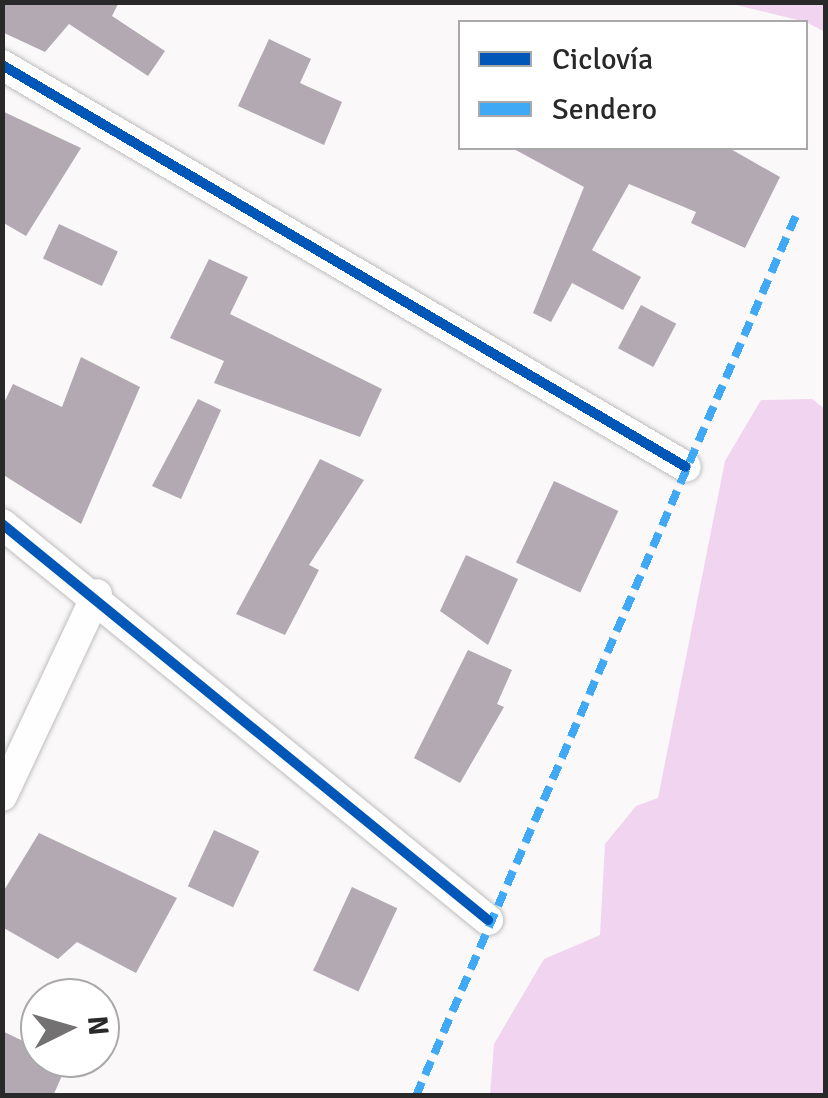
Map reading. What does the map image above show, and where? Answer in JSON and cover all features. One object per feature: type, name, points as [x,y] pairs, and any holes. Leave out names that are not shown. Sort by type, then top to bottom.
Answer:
[{"type":"street","points":[[2,65],[686,466]]},
{"type":"street","points":[[2,524],[97,594],[488,920]]},
{"type":"street","points":[[2,796],[97,594]]},
{"type":"shaded area","points":[[728,3],[825,3],[825,32],[808,20]]},
{"type":"shaded area","points":[[812,399],[826,410],[825,1095],[490,1095],[494,1044],[544,959],[600,935],[605,844],[636,806],[658,798],[725,461],[761,400]]},
{"type":"building","points":[[2,2],[119,2],[112,16],[165,51],[148,76],[69,24],[45,52],[2,32]]},
{"type":"building","points":[[269,39],[311,59],[300,83],[342,102],[324,145],[238,106]]},
{"type":"building","points":[[2,111],[81,148],[26,236],[2,222]]},
{"type":"building","points":[[516,150],[733,150],[780,177],[745,248],[691,223],[696,212],[629,184],[592,250],[641,277],[623,310],[572,283],[551,322],[533,313],[584,187]]},
{"type":"building","points":[[59,224],[118,251],[102,286],[43,258]]},
{"type":"building","points":[[209,259],[248,277],[230,314],[382,389],[360,437],[214,383],[224,361],[170,338]]},
{"type":"building","points":[[641,305],[676,324],[653,367],[618,348]]},
{"type":"building","points":[[81,357],[140,387],[81,524],[2,474],[2,407],[13,384],[62,407]]},
{"type":"building","points":[[198,399],[221,410],[181,499],[152,486]]},
{"type":"building","points":[[320,459],[364,480],[309,565],[319,570],[285,635],[236,614]]},
{"type":"building","points":[[554,481],[618,511],[580,593],[516,563]]},
{"type":"building","points":[[466,555],[518,579],[488,645],[440,611]]},
{"type":"building","points":[[468,650],[512,670],[497,704],[504,707],[460,783],[414,758]]},
{"type":"building","points":[[214,830],[259,851],[233,907],[188,886]]},
{"type":"building","points":[[39,833],[177,898],[136,973],[77,942],[58,959],[2,927],[3,892]]},
{"type":"building","points":[[352,887],[397,908],[358,992],[313,970]]},
{"type":"building","points":[[2,1031],[20,1040],[20,1078],[61,1078],[53,1096],[2,1096]]},
{"type":"marked path","points":[[416,1096],[797,213]]},
{"type":"cycle path","points":[[2,65],[686,467]]},
{"type":"cycle path","points":[[2,524],[488,920]]}]
